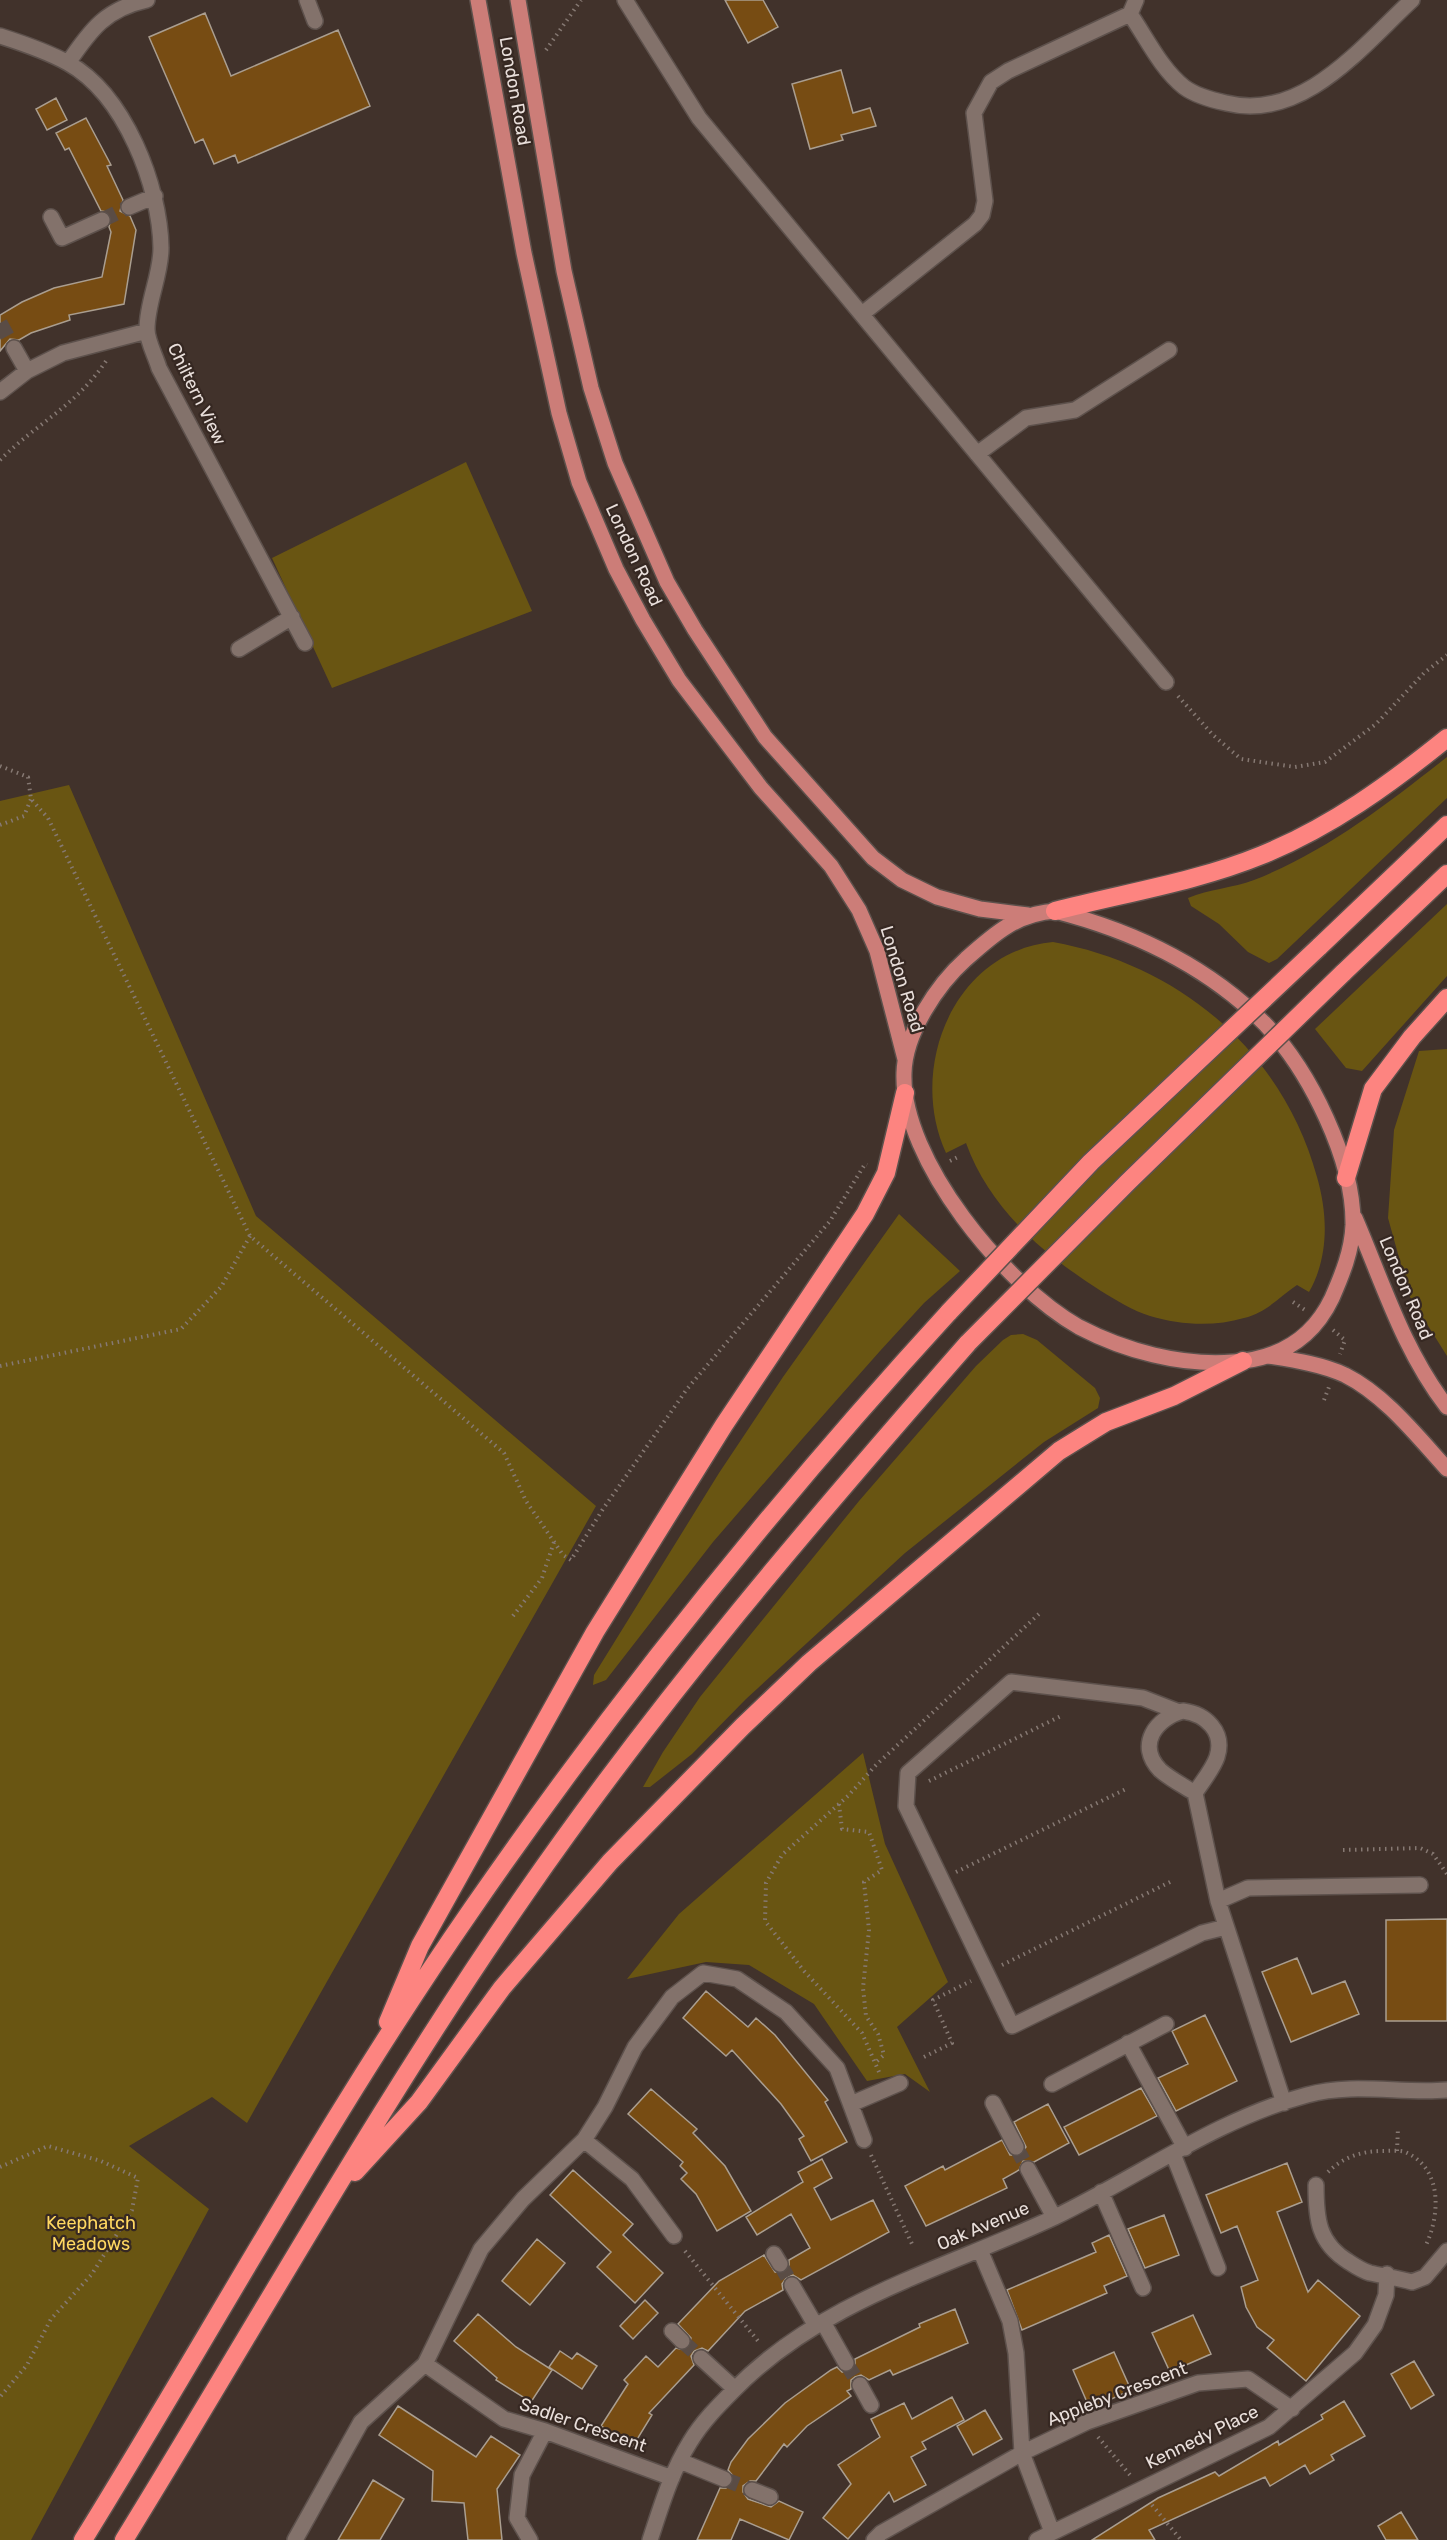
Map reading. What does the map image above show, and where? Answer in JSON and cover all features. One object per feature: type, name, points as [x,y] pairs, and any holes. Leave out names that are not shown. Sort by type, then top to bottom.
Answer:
[{"type":"highway","points":[[1055,911],[1185,879],[1262,855],[1356,806],[1447,738]]},
{"type":"highway","points":[[83,2540],[369,2066],[477,1901],[638,1681],[770,1515],[950,1312],[1091,1162],[1447,825]]},
{"type":"highway","points":[[124,2540],[324,2206],[480,1961],[591,1804],[745,1602],[968,1343],[1120,1190],[1447,874]]},
{"type":"highway","points":[[1346,1178],[1373,1089],[1412,1037],[1447,998]]},
{"type":"highway","points":[[369,2066],[420,1946],[595,1632],[676,1500],[848,1243],[878,1190],[893,1149],[905,1093]]},
{"type":"highway","points":[[324,2206],[419,2102],[502,1988],[594,1879],[719,1750],[809,1663],[1059,1451],[1106,1422],[1174,1396],[1243,1361]]},
{"type":"main road","name":"London Road","points":[[478,0],[545,353],[579,482],[616,569],[679,680],[761,788],[831,866],[859,910],[884,974],[905,1059]]},
{"type":"main road","name":"London Road","points":[[518,0],[564,271],[591,388],[615,463],[667,582],[689,621],[765,737],[873,858],[902,880],[937,897],[980,909],[1028,915]]},
{"type":"main road","points":[[1055,911],[1115,929],[1193,967],[1265,1025],[1317,1099],[1337,1147],[1346,1178],[1352,1213],[1352,1240],[1344,1268],[1324,1314],[1315,1327],[1296,1344],[1268,1356],[1243,1361],[1176,1359],[1117,1343],[1080,1327],[1022,1286],[993,1256],[950,1197],[917,1134],[905,1093],[905,1059],[919,1024],[948,978],[1000,929],[1028,915],[1055,911]]},
{"type":"main road","name":"London Road","points":[[1352,1213],[1401,1331],[1428,1380],[1447,1407]]},
{"type":"main road","points":[[1268,1356],[1322,1367],[1350,1378],[1379,1398],[1447,1469]]},
{"type":"street","points":[[68,63],[92,30],[106,16],[119,8],[147,0]]},
{"type":"street","points":[[307,0],[315,21]]},
{"type":"street","points":[[625,0],[699,118],[1166,682]]},
{"type":"street","points":[[862,314],[975,224],[982,214],[985,201],[974,113],[991,82],[1008,71],[1133,7],[1166,68],[1184,87],[1209,99],[1244,108],[1275,104],[1299,96],[1330,74],[1412,0]]},
{"type":"street","name":"Chiltern View","points":[[0,36],[68,63],[86,76],[118,113],[136,144],[151,177],[161,249],[147,331],[159,368],[305,643]]},
{"type":"street","points":[[129,207],[154,196]]},
{"type":"street","points":[[51,217],[62,238],[102,220]]},
{"type":"street","points":[[0,392],[27,371],[63,353],[147,331]]},
{"type":"street","points":[[14,348],[27,371]]},
{"type":"street","points":[[977,454],[1026,418],[1075,410],[1169,351]]},
{"type":"street","points":[[239,649],[292,617]]},
{"type":"street","points":[[1195,1793],[1217,1759],[1218,1736],[1205,1718],[1195,1712],[1179,1712],[1143,1698],[1011,1682],[908,1773],[906,1806],[1012,2026],[1202,1933],[1226,1926]]},
{"type":"street","points":[[1179,1712],[1162,1719],[1155,1727],[1150,1749],[1160,1769],[1195,1793],[1218,1901],[1284,2103]]},
{"type":"street","points":[[1218,1901],[1248,1888],[1420,1885]]},
{"type":"street","points":[[295,2540],[361,2422],[425,2364],[481,2250],[522,2199],[584,2140],[605,2107],[635,2047],[672,1996],[704,1974],[737,1979],[786,2012],[837,2068],[864,2139]]},
{"type":"street","points":[[1053,2084],[1166,2024]]},
{"type":"street","points":[[1128,2043],[1179,2151],[1218,2268]]},
{"type":"street","points":[[851,2104],[893,2086]]},
{"type":"street","name":"Oak Avenue","points":[[650,2540],[680,2461],[712,2411],[790,2342],[820,2324],[895,2283],[980,2250],[1054,2217],[1179,2151],[1284,2103],[1308,2095],[1358,2088],[1447,2090]]},
{"type":"street","name":"Oak Avenue","points":[[1428,2091],[1447,2099]]},
{"type":"street","points":[[993,2103],[1016,2147]]},
{"type":"street","points":[[584,2140],[632,2179],[674,2236]]},
{"type":"street","points":[[1028,2169],[1054,2217]]},
{"type":"street","points":[[1316,2185],[1316,2215],[1321,2232],[1333,2252],[1369,2273],[1387,2274],[1412,2282],[1425,2277],[1447,2251]]},
{"type":"street","points":[[1101,2192],[1143,2288]]},
{"type":"street","name":"Appleby Crescent","points":[[980,2250],[1010,2321],[1016,2353],[1022,2453],[1052,2532]]},
{"type":"street","name":"Kennedy Place","points":[[1037,2540],[1244,2442],[1269,2427],[1355,2353],[1375,2325],[1386,2295],[1387,2274]]},
{"type":"street","points":[[792,2285],[846,2362]]},
{"type":"street","points":[[701,2358],[735,2389]]},
{"type":"street","name":"Sadler Crescent","points":[[425,2364],[504,2419],[544,2430],[672,2478]]},
{"type":"street","name":"Appleby Crescent","points":[[874,2540],[881,2533],[1022,2453],[1087,2422],[1198,2383],[1248,2379],[1292,2409]]},
{"type":"street","points":[[860,2385],[871,2405]]},
{"type":"street","points":[[531,2540],[518,2518],[522,2475],[544,2430]]},
{"type":"street","points":[[680,2461],[724,2479]]},
{"type":"street","points":[[752,2490],[770,2497]]},
{"type":"path","points":[[530,64],[540,58],[581,0]]},
{"type":"path","points":[[0,460],[25,435],[78,396],[91,383],[121,338]]},
{"type":"path","points":[[1166,682],[1213,735],[1241,759],[1295,767],[1325,762],[1376,724],[1424,673],[1447,655]]},
{"type":"path","points":[[0,766],[28,777],[31,800],[24,816],[0,825]]},
{"type":"path","points":[[31,800],[48,818],[250,1236],[504,1453],[526,1501],[554,1542],[571,1560],[603,1509],[687,1389],[830,1221],[865,1164]]},
{"type":"path","points":[[950,1161],[960,1156]]},
{"type":"path","points":[[0,1366],[181,1329],[221,1287],[250,1236]]},
{"type":"path","points":[[1293,1302],[1300,1307]]},
{"type":"path","points":[[1335,1332],[1345,1340],[1343,1348]]},
{"type":"path","points":[[1324,1400],[1326,1394]]},
{"type":"path","points":[[513,1616],[542,1578],[554,1542]]},
{"type":"path","points":[[893,2086],[875,2063],[861,2033],[804,1971],[765,1921],[766,1883],[782,1855],[1040,1613]]},
{"type":"path","points":[[923,1785],[1063,1715]]},
{"type":"path","points":[[941,1879],[1128,1788]]},
{"type":"path","points":[[839,1804],[842,1829],[869,1832],[882,1870],[864,1882],[869,1930],[863,1988],[866,2016],[878,2034],[884,2055],[875,2063]]},
{"type":"path","points":[[1343,1850],[1420,1848],[1433,1854],[1447,1874]]},
{"type":"path","points":[[924,2057],[952,2043],[933,2000],[1172,1881]]},
{"type":"path","points":[[1397,2151],[1398,2128]]},
{"type":"path","points":[[864,2139],[912,2244]]},
{"type":"path","points":[[0,2166],[48,2146],[101,2161],[138,2178],[132,2210],[92,2274],[51,2319],[27,2365],[0,2397]]},
{"type":"path","points":[[1316,2185],[1337,2164],[1354,2154],[1370,2151],[1404,2151],[1417,2159],[1433,2180],[1436,2193],[1434,2227],[1412,2282]]},
{"type":"path","points":[[674,2236],[758,2341]]},
{"type":"path","points":[[1087,2422],[1133,2478]]},
{"type":"path","points":[[1149,2502],[1181,2540]]},
{"type":"green space","points":[[466,462],[532,611],[332,688],[272,558]]},
{"type":"green space","points":[[1447,757],[1447,798],[1277,959],[1269,963],[1248,952],[1219,924],[1191,906],[1188,898],[1254,880],[1331,841],[1355,826]]},
{"type":"green space","name":"Keephatch Meadows","points":[[69,785],[256,1216],[596,1506],[247,2123],[212,2097],[129,2146],[209,2209],[31,2540],[0,2540],[0,801]]},
{"type":"green space","points":[[1447,904],[1447,976],[1362,1071],[1346,1068],[1315,1029]]},
{"type":"green space","points":[[1053,942],[1099,954],[1143,971],[1183,994],[1220,1021],[1252,1054],[1279,1091],[1301,1132],[1321,1191],[1325,1236],[1316,1279],[1309,1292],[1297,1285],[1259,1312],[1221,1323],[1185,1323],[1144,1314],[1119,1302],[1080,1277],[1059,1262],[1021,1228],[989,1189],[966,1143],[946,1153],[935,1120],[932,1085],[937,1051],[948,1019],[965,990],[989,967],[1018,950]]},
{"type":"green space","points":[[1447,1049],[1447,1356],[1410,1297],[1388,1218],[1394,1130],[1419,1051]]},
{"type":"green space","points":[[899,1214],[960,1271],[924,1303],[880,1351],[713,1542],[606,1680],[593,1685],[594,1675],[719,1473],[783,1377]]},
{"type":"green space","points":[[1023,1334],[1037,1340],[1095,1388],[1100,1398],[1098,1408],[1044,1442],[905,1553],[746,1699],[692,1754],[650,1787],[643,1787],[663,1752],[700,1697],[859,1501],[976,1366],[1003,1340],[1011,1335]]},
{"type":"green space","points":[[863,1753],[885,1844],[948,1982],[897,2027],[930,2092],[905,2074],[867,2081],[814,2004],[749,1965],[706,1962],[627,1979],[679,1914]]},
{"type":"building","points":[[725,0],[763,0],[778,27],[748,43]]},
{"type":"building","points":[[205,13],[231,76],[338,30],[370,106],[238,163],[235,155],[214,164],[203,139],[195,143],[149,37]]},
{"type":"building","points":[[841,70],[853,113],[870,108],[876,126],[841,135],[843,140],[810,149],[792,84]]},
{"type":"building","points":[[56,98],[67,120],[47,130],[36,109]]},
{"type":"building","points":[[86,118],[111,165],[107,166],[123,200],[120,211],[130,216],[136,230],[124,304],[69,315],[70,320],[31,333],[19,340],[10,339],[0,351],[0,315],[54,288],[102,277],[111,232],[109,227],[111,217],[107,212],[101,211],[69,148],[65,150],[56,133]]},
{"type":"building","points":[[1447,1919],[1447,2021],[1386,2021],[1386,1920]]},
{"type":"building","points":[[1297,1958],[1312,1994],[1345,1981],[1359,2014],[1291,2042],[1262,1972]]},
{"type":"building","points":[[706,1991],[748,2027],[756,2018],[775,2035],[828,2100],[825,2102],[847,2142],[811,2161],[799,2139],[804,2136],[781,2104],[732,2050],[726,2056],[683,2018]]},
{"type":"building","points":[[1205,2015],[1237,2081],[1176,2111],[1158,2078],[1188,2064],[1172,2031]]},
{"type":"building","points":[[1141,2088],[1157,2116],[1079,2155],[1064,2127]]},
{"type":"building","points":[[651,2089],[697,2129],[693,2133],[725,2166],[751,2211],[717,2231],[696,2194],[681,2179],[687,2173],[680,2166],[683,2162],[628,2114]]},
{"type":"building","points":[[1048,2104],[1069,2143],[1034,2162],[1023,2161],[1019,2170],[1003,2179],[1007,2188],[926,2226],[905,2186],[943,2166],[945,2170],[1002,2140],[1010,2155],[1021,2155],[1026,2147],[1014,2122]]},
{"type":"building","points":[[822,2159],[832,2178],[814,2188],[831,2220],[873,2200],[889,2232],[801,2280],[793,2275],[787,2277],[782,2284],[783,2290],[745,2311],[708,2351],[702,2348],[694,2351],[691,2356],[694,2365],[649,2413],[652,2415],[633,2446],[601,2426],[628,2384],[624,2380],[646,2356],[658,2367],[676,2348],[684,2350],[689,2347],[691,2338],[678,2324],[719,2281],[764,2255],[775,2272],[784,2273],[789,2268],[789,2260],[810,2248],[791,2214],[757,2235],[746,2217],[803,2182],[798,2172]]},
{"type":"building","points":[[1287,2163],[1302,2202],[1277,2212],[1308,2292],[1318,2280],[1360,2316],[1306,2381],[1267,2348],[1274,2340],[1257,2327],[1246,2307],[1241,2287],[1258,2280],[1237,2226],[1221,2233],[1206,2195]]},
{"type":"building","points":[[573,2170],[633,2224],[623,2235],[663,2273],[635,2303],[597,2267],[611,2252],[550,2195]]},
{"type":"building","points":[[1164,2215],[1179,2255],[1145,2268],[1128,2229]]},
{"type":"building","points":[[1109,2235],[1127,2276],[1104,2286],[1107,2293],[1022,2330],[1007,2290],[1096,2252],[1092,2243]]},
{"type":"building","points":[[537,2239],[565,2263],[530,2305],[502,2281]]},
{"type":"building","points":[[645,2300],[658,2313],[633,2339],[620,2326]]},
{"type":"building","points":[[955,2309],[968,2343],[893,2375],[890,2370],[869,2380],[861,2375],[855,2377],[851,2380],[851,2389],[847,2391],[851,2396],[807,2426],[787,2447],[784,2444],[756,2481],[750,2481],[743,2486],[743,2492],[748,2499],[771,2507],[779,2501],[803,2512],[789,2540],[740,2519],[731,2540],[697,2540],[720,2488],[726,2488],[733,2483],[734,2477],[728,2470],[731,2462],[748,2439],[785,2403],[831,2370],[837,2367],[842,2372],[850,2372],[855,2367],[855,2359],[920,2327],[919,2324]]},
{"type":"building","points":[[478,2314],[516,2347],[552,2370],[531,2402],[496,2380],[497,2378],[454,2341]]},
{"type":"building","points":[[1193,2315],[1211,2354],[1170,2372],[1152,2333]]},
{"type":"building","points":[[560,2351],[572,2359],[577,2353],[597,2366],[582,2389],[549,2367]]},
{"type":"building","points":[[1114,2352],[1131,2390],[1090,2409],[1073,2370]]},
{"type":"building","points":[[1414,2361],[1434,2395],[1411,2409],[1391,2374]]},
{"type":"building","points":[[952,2397],[964,2420],[922,2442],[926,2449],[911,2457],[926,2485],[894,2502],[889,2492],[848,2539],[823,2518],[851,2484],[838,2465],[880,2437],[871,2419],[904,2403],[912,2419]]},
{"type":"building","points":[[1344,2401],[1365,2436],[1331,2455],[1334,2460],[1310,2474],[1305,2465],[1270,2486],[1265,2477],[1149,2530],[1155,2540],[1092,2540],[1158,2498],[1215,2472],[1219,2476],[1278,2441],[1279,2445],[1323,2419],[1321,2415]]},
{"type":"building","points":[[398,2406],[476,2457],[491,2436],[520,2455],[497,2489],[502,2540],[468,2540],[464,2503],[432,2501],[433,2471],[379,2435]]},
{"type":"building","points":[[985,2410],[1002,2439],[973,2455],[957,2426]]},
{"type":"building","points":[[373,2480],[404,2499],[380,2540],[338,2540]]},
{"type":"building","points":[[1401,2512],[1418,2540],[1386,2540],[1378,2526]]},
{"type":"tunnel","points":[[102,220],[129,207]]},
{"type":"tunnel","points":[[0,323],[14,348]]},
{"type":"tunnel","points":[[1016,2147],[1028,2169]]},
{"type":"tunnel","points":[[780,2264],[792,2285]]},
{"type":"tunnel","points":[[682,2341],[701,2358]]},
{"type":"tunnel","points":[[846,2363],[860,2385]]},
{"type":"tunnel","points":[[724,2479],[752,2490]]}]
